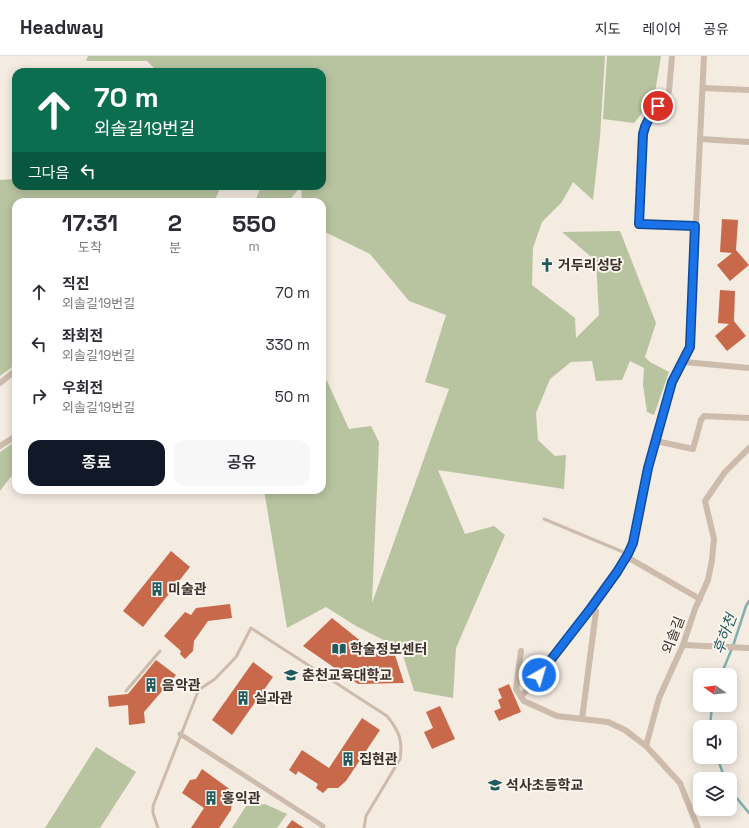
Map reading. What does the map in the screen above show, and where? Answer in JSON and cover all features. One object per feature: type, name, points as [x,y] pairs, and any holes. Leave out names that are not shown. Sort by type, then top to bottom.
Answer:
[{"type":"street","points":[[672,56],[669,91],[667,96],[650,116],[644,127],[639,224],[695,226]]},
{"type":"street","points":[[521,698],[591,608],[628,556],[633,543],[648,468],[672,382],[684,362],[690,347],[704,56]]},
{"type":"street","points":[[703,88],[749,90]]},
{"type":"street","points":[[700,139],[749,142]]},
{"type":"street","points":[[684,362],[749,368]]},
{"type":"street","points":[[0,383],[12,373]]},
{"type":"street","points":[[656,441],[693,449],[701,420],[704,416],[749,418]]},
{"type":"street","points":[[1,444],[12,438]]},
{"type":"street","name":"외솔길","points":[[646,746],[659,698],[683,645],[708,580],[714,539],[706,502],[724,472],[749,448]]},
{"type":"street","points":[[628,556],[700,600]]},
{"type":"street","points":[[582,719],[596,612],[591,608]]},
{"type":"street","points":[[683,645],[749,648]]},
{"type":"street","points":[[522,651],[516,690],[521,698],[524,701],[557,716],[608,722],[625,730],[646,746],[680,783],[698,828]]},
{"type":"street","points":[[180,734],[323,826]]},
{"type":"lane","points":[[544,519],[628,556]]},
{"type":"lane","points":[[158,828],[153,813],[153,806],[197,694],[200,689],[214,680],[236,657],[251,628],[387,716],[395,726],[400,735],[402,748],[400,759],[366,816],[365,828]]},
{"type":"lane","points":[[126,691],[160,650]]},
{"type":"green space","points":[[88,56],[605,56],[600,137],[593,200],[573,182],[562,202],[542,222],[533,248],[532,285],[575,318],[576,338],[599,315],[596,261],[562,232],[620,231],[656,323],[645,357],[650,362],[669,372],[654,415],[647,412],[643,385],[644,368],[630,361],[622,380],[596,381],[592,361],[571,362],[550,379],[536,413],[538,440],[555,456],[566,455],[564,489],[438,470],[465,534],[494,526],[505,535],[456,648],[453,698],[414,691],[401,649],[356,626],[326,607],[287,628],[265,494],[326,494],[326,380],[349,429],[371,426],[379,442],[372,603],[449,389],[425,382],[446,315],[409,301],[370,254],[326,232],[326,198],[302,198],[301,190],[326,190],[326,68],[154,68],[147,61],[86,61]]},
{"type":"green space","points":[[607,56],[661,56],[654,99],[634,123],[603,119]]},
{"type":"green space","points":[[12,179],[12,190],[219,190],[216,198],[12,198],[12,367],[0,376],[0,180]]},
{"type":"green space","points":[[260,190],[298,190],[291,198],[256,198]]},
{"type":"green space","points":[[12,444],[12,475],[0,491],[0,452]]},
{"type":"green space","points":[[96,747],[136,772],[100,828],[45,828]]},
{"type":"green space","points":[[265,804],[287,814],[277,828],[232,828],[246,806]]},
{"type":"building","points":[[722,219],[738,220],[736,250],[749,265],[730,281],[717,265],[732,253],[720,252]]},
{"type":"building","points":[[720,290],[735,291],[734,321],[746,336],[727,351],[715,336],[729,324],[718,323]]},
{"type":"building","name":"미술관","points":[[171,551],[190,567],[143,627],[123,611]]},
{"type":"building","points":[[230,604],[232,618],[208,621],[194,641],[193,651],[185,659],[180,654],[181,651],[164,636],[185,612],[191,615],[196,608]]},
{"type":"building","name":"학술정보센터","points":[[332,618],[378,655],[394,652],[404,683],[358,684],[303,646]]},
{"type":"building","name":"음악관","points":[[156,660],[176,675],[144,712],[145,723],[129,725],[128,705],[109,707],[108,696],[128,694]]},
{"type":"building","name":"실과관","points":[[253,662],[273,677],[232,735],[212,720]]},
{"type":"building","points":[[509,684],[521,712],[499,721],[494,711],[501,708],[498,700],[502,698],[498,689]]},
{"type":"building","points":[[440,706],[455,739],[432,749],[424,732],[433,728],[426,712]]},
{"type":"building","name":"집현관","points":[[362,718],[380,730],[346,781],[338,788],[328,788],[323,793],[316,788],[318,784],[298,771],[296,775],[289,770],[302,750],[329,768]]},
{"type":"building","name":"홍익관","points":[[202,769],[235,793],[231,810],[219,828],[191,828],[204,808],[182,793],[190,780],[196,779]]},
{"type":"building","points":[[292,820],[304,828],[286,828]]},
{"type":"waterway","name":"후하천","points":[[724,668],[749,601]]},
{"type":"waterway","name":"후하천","points":[[711,712],[711,720]]},
{"type":"waterway","name":"후하천","points":[[720,764],[722,772]]},
{"type":"waterway","name":"후하천","points":[[737,798],[749,813]]},
{"type":"place","name":"거두리성당","points":[[547,265]]},
{"type":"place","name":"미술관","points":[[157,589]]},
{"type":"place","name":"학술정보센터","points":[[339,649]]},
{"type":"place","name":"춘천교육대학교","points":[[291,675]]},
{"type":"place","name":"음악관","points":[[151,685]]},
{"type":"place","name":"실과관","points":[[243,698]]},
{"type":"place","name":"집현관","points":[[348,759]]},
{"type":"place","name":"석사초등학교","points":[[495,785]]},
{"type":"place","name":"홍익관","points":[[211,798]]},
{"type":"route","points":[[539,675],[591,608],[628,554],[633,543],[648,468],[672,382],[684,362],[690,347],[695,226],[639,224],[644,127],[658,106]]}]
